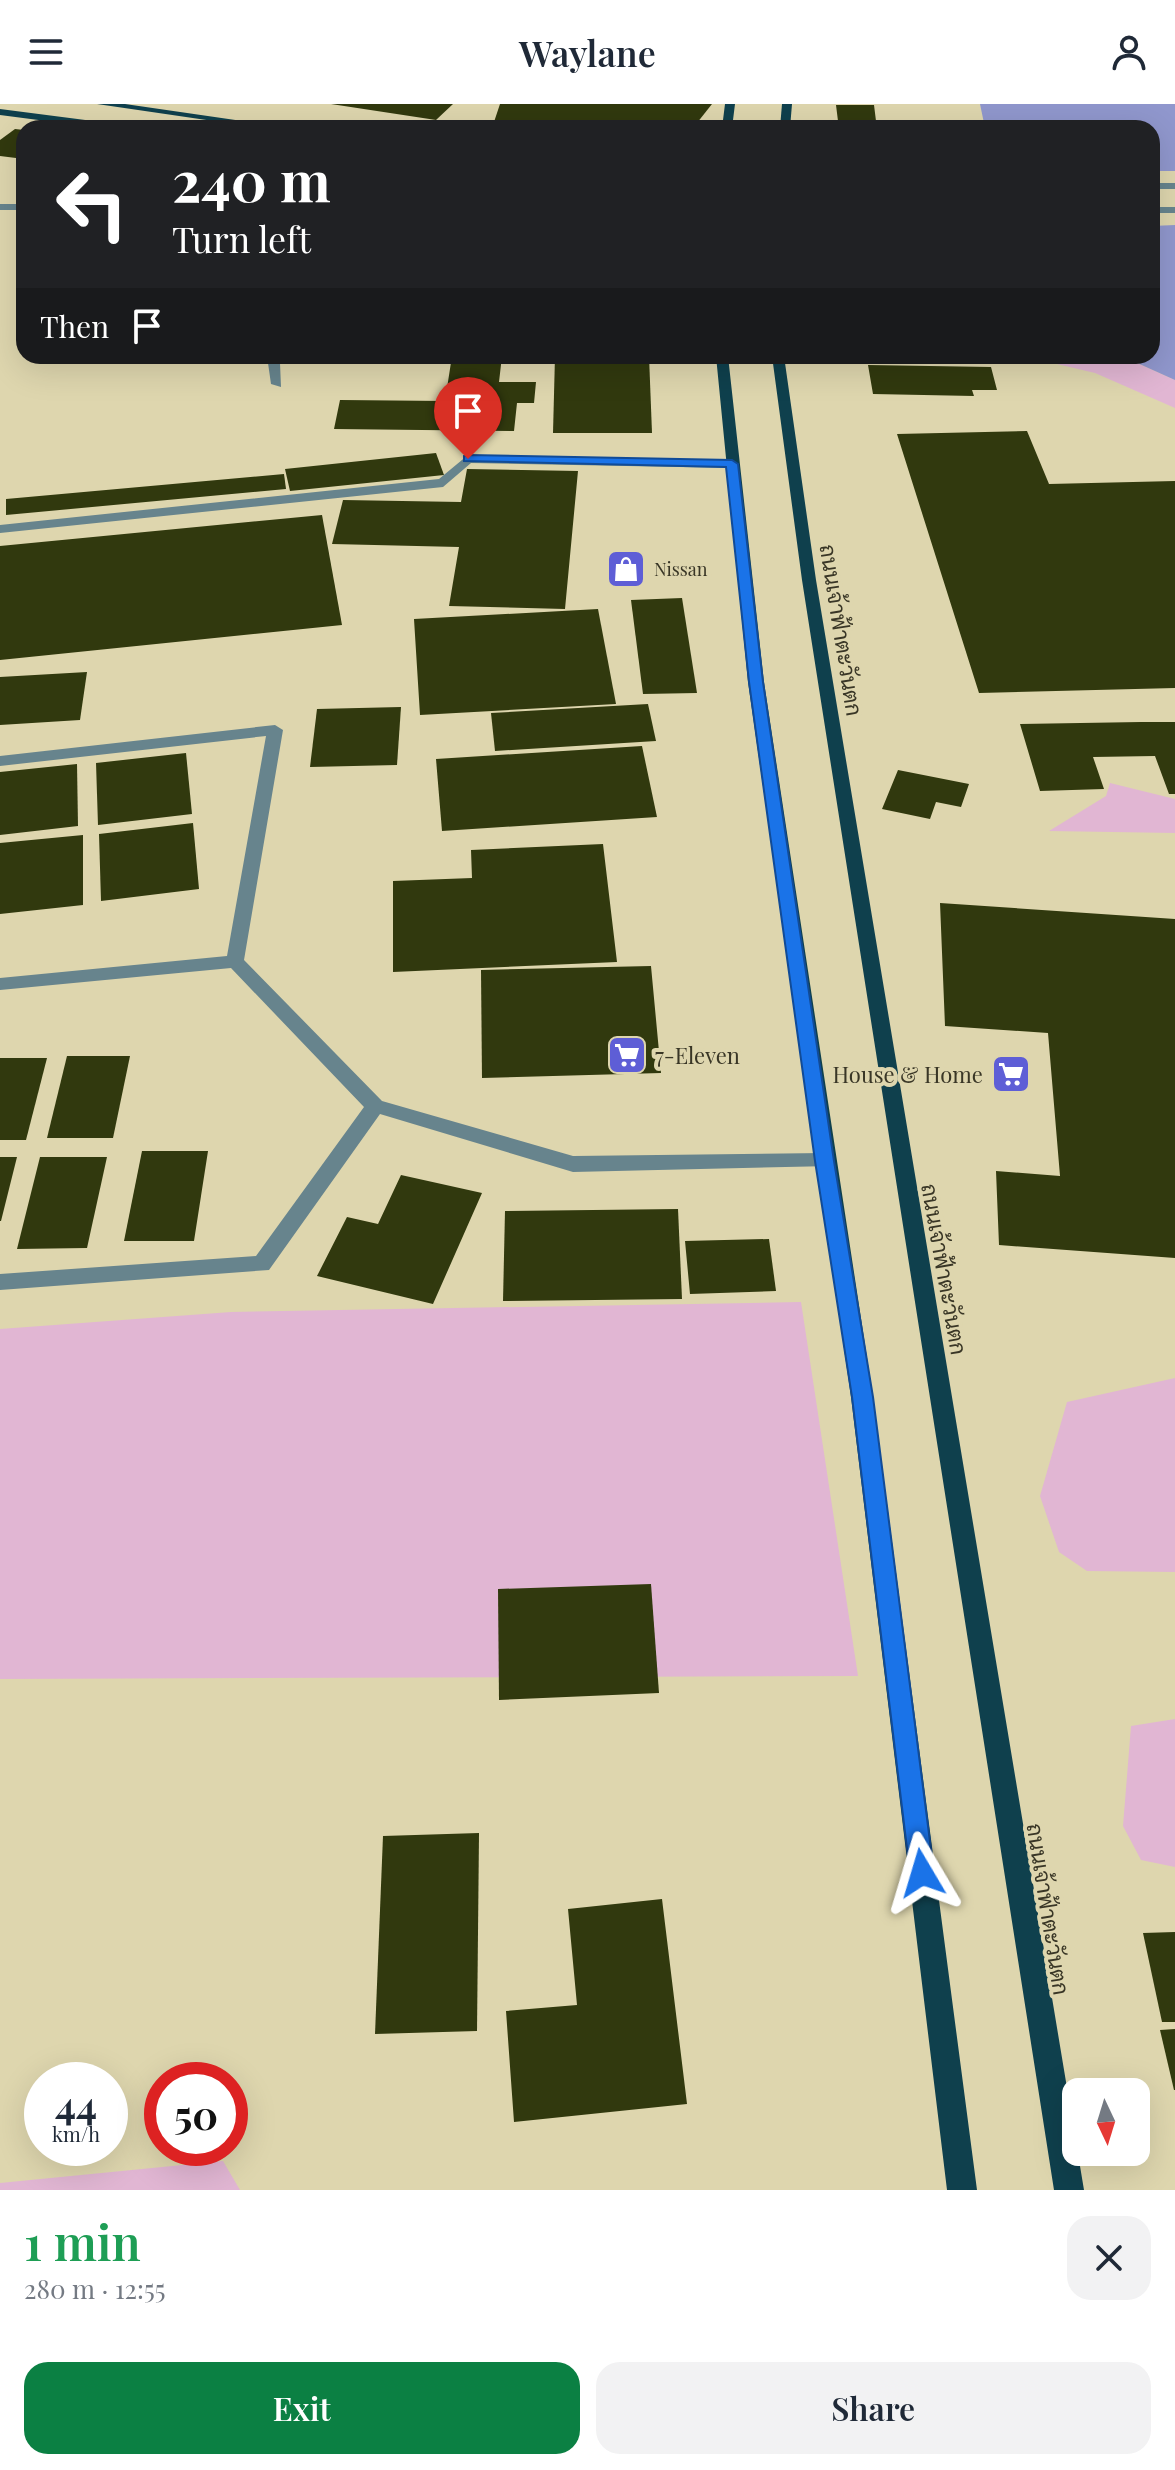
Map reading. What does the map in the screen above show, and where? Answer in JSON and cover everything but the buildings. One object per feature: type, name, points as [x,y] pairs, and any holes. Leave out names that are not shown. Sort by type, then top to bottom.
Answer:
[{"type":"main road","points":[[102,104],[224,120]]},
{"type":"main road","points":[[0,112],[62,120]]},
{"type":"main road","points":[[723,364],[756,682],[862,1397],[962,2190]]},
{"type":"main road","name":"ถนนเจ้าฟ้าตะวันตก","points":[[779,364],[809,580],[1069,2190]]},
{"type":"street","points":[[274,364],[277,384]]},
{"type":"street","points":[[0,529],[443,483],[468,459],[732,464]]},
{"type":"street","points":[[0,761],[275,730],[235,961]]},
{"type":"street","points":[[235,961],[375,1106],[573,1164],[825,1161]]},
{"type":"street","points":[[0,984],[235,961]]},
{"type":"street","points":[[0,1282],[262,1264],[375,1106]]},
{"type":"shaded area","points":[[1057,364],[1139,364],[1175,380],[1175,408],[1095,373]]},
{"type":"shaded area","points":[[1110,783],[1175,799],[1175,833],[1049,831],[1106,796]]},
{"type":"shaded area","points":[[801,1302],[858,1676],[0,1679],[0,1329],[231,1312]]},
{"type":"shaded area","points":[[1175,1378],[1175,1572],[1087,1571],[1059,1552],[1040,1496],[1067,1402]]},
{"type":"shaded area","points":[[1175,1719],[1175,1867],[1141,1860],[1123,1826],[1131,1726]]},
{"type":"shaded area","points":[[172,2166],[226,2166],[240,2190],[0,2190],[0,2183]]},
{"type":"water","points":[[980,104],[1175,104],[1175,380],[1139,364],[1160,364],[1160,120],[983,120]]},
{"type":"pier","points":[[1160,171],[1175,171],[1175,225],[1160,226]]},
{"type":"place","name":"Nissan","points":[[626,569]]},
{"type":"place","name":"7-Eleven","points":[[627,1055]]},
{"type":"place","name":"House & Home","points":[[1011,1074]]},
{"type":"route","points":[[468,459],[732,464],[756,682],[862,1397],[922,1873]]}]
